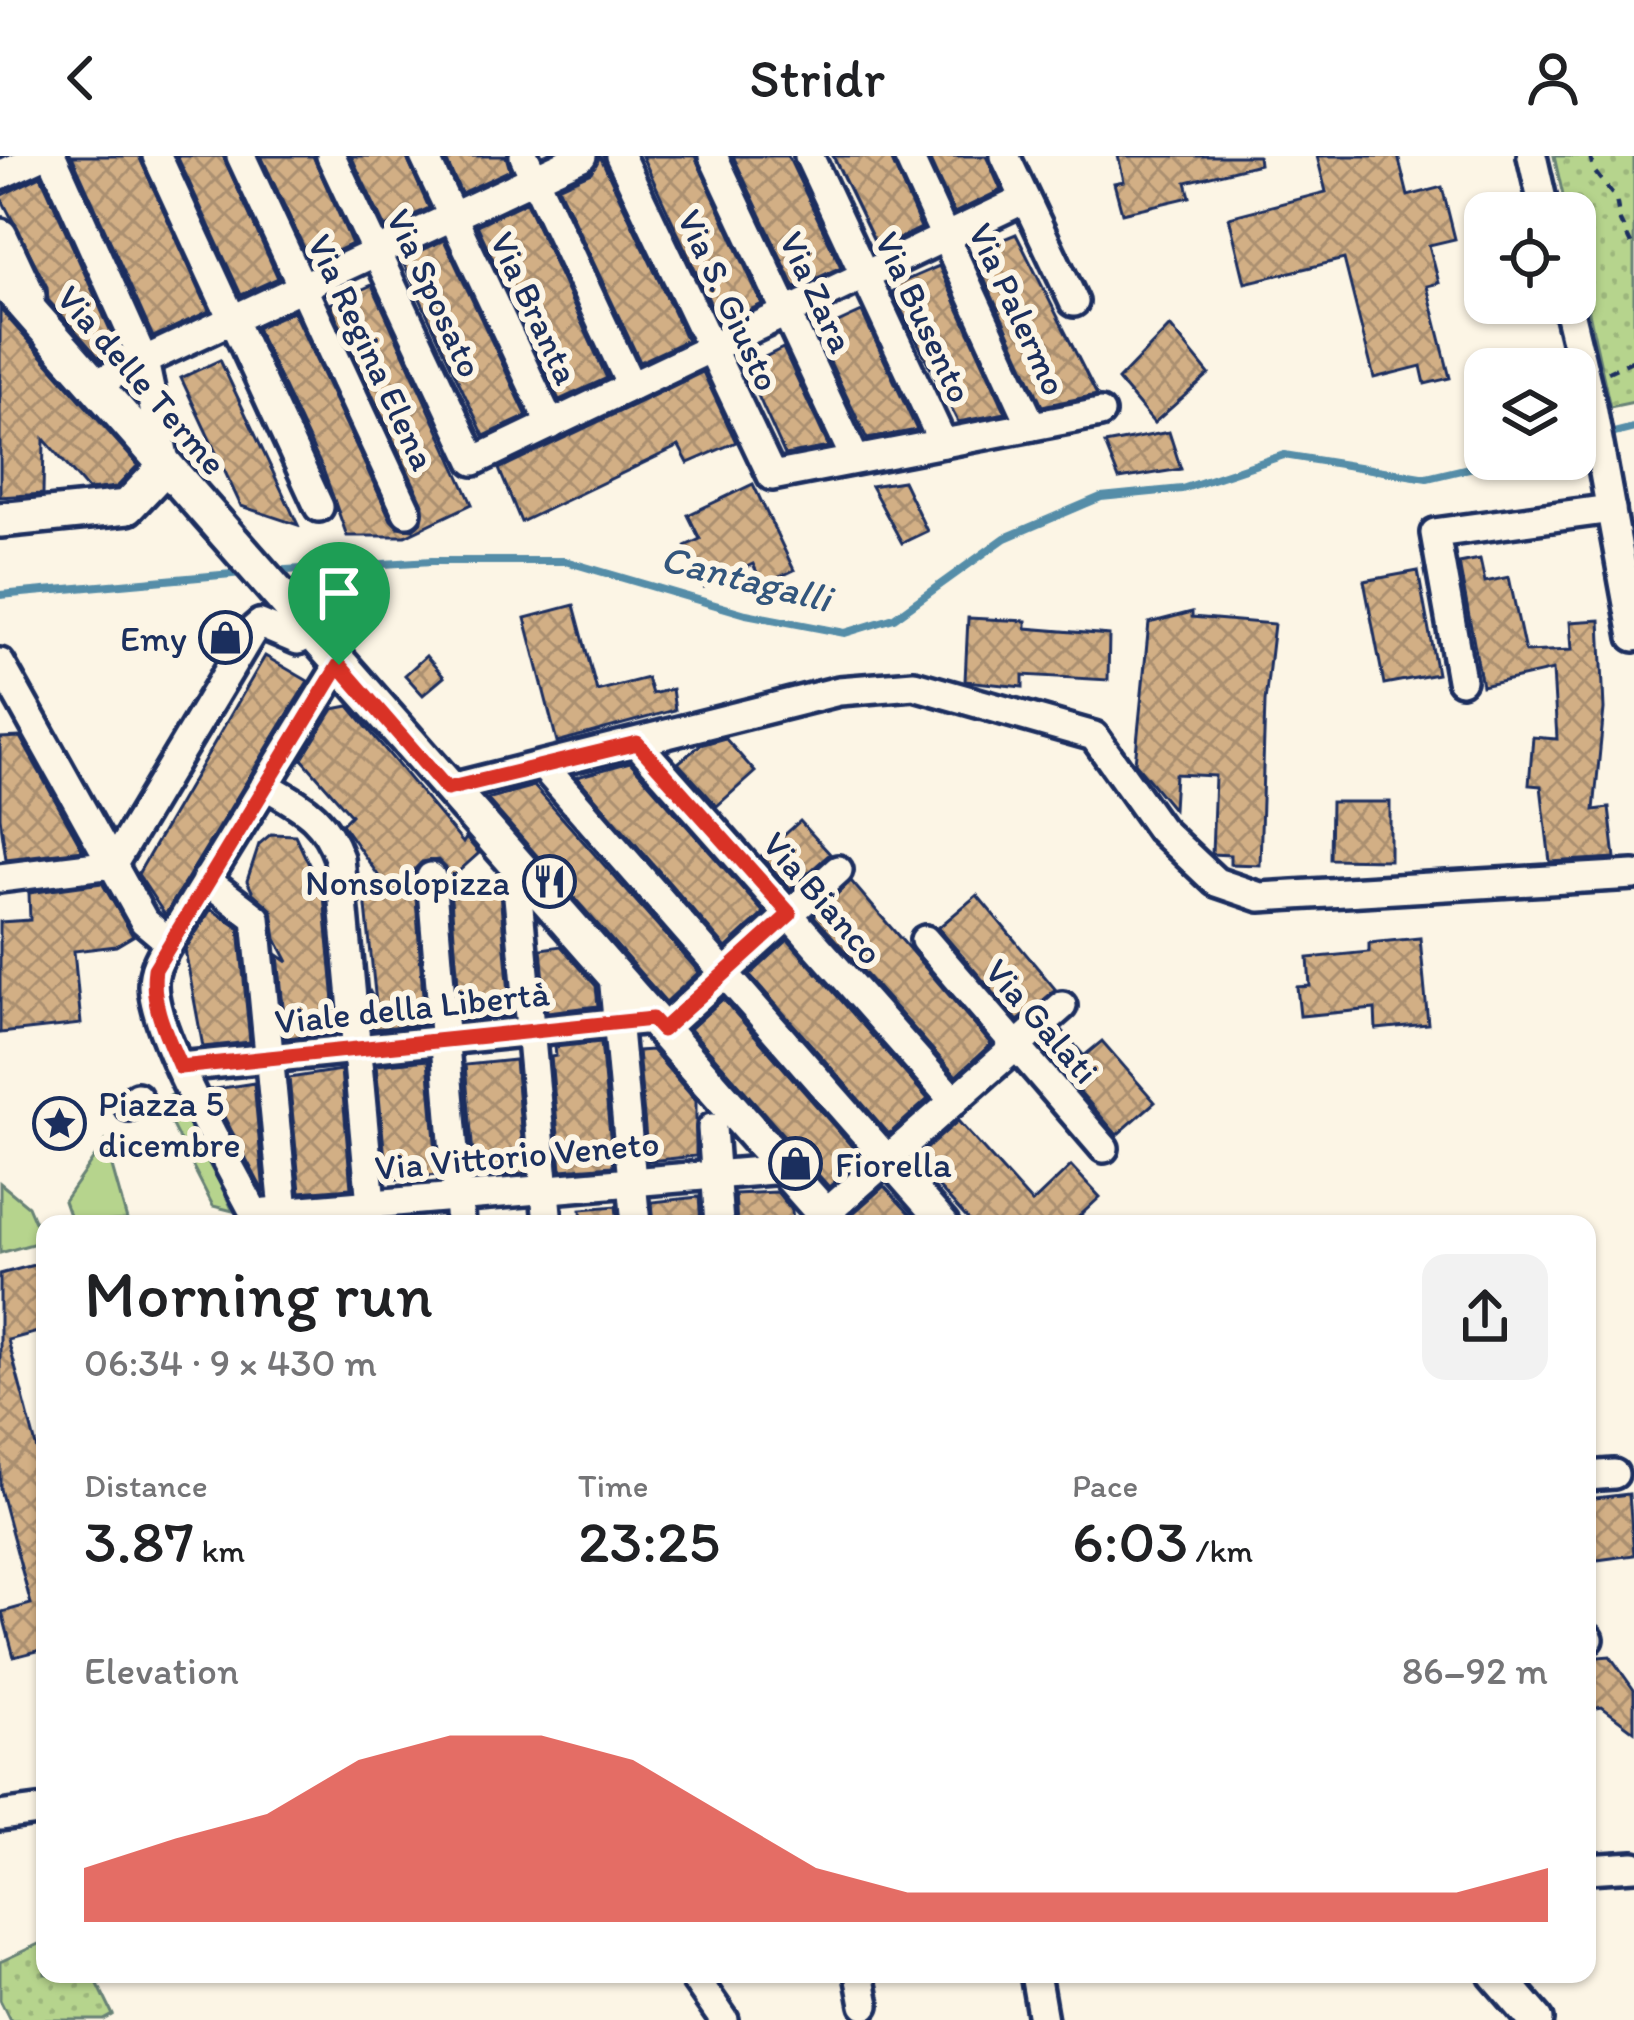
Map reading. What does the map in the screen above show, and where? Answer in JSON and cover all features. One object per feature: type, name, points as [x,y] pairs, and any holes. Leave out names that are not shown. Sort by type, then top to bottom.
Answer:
[{"type":"main road","points":[[0,236],[41,325]]},
{"type":"main road","name":"Via delle Terme","points":[[0,277],[312,633]]},
{"type":"main road","points":[[0,520],[127,507],[166,466]]},
{"type":"main road","points":[[312,633],[810,1205]]},
{"type":"main road","points":[[1504,1983],[1536,2020]]},
{"type":"street","points":[[0,176],[41,156]]},
{"type":"street","points":[[52,156],[144,361],[166,466]]},
{"type":"street","points":[[157,156],[319,506]]},
{"type":"street","name":"Via Regina Elena","points":[[241,156],[406,512]]},
{"type":"street","name":"Via Sposato","points":[[331,156],[474,461],[551,425]]},
{"type":"street","name":"Via Branta","points":[[424,156],[551,425]]},
{"type":"street","points":[[94,384],[453,217],[529,167],[582,156]]},
{"type":"street","name":"Via S. Giusto","points":[[620,156],[772,476],[855,459]]},
{"type":"street","name":"Via Zara","points":[[713,156],[855,459]]},
{"type":"street","name":"Via Busento","points":[[809,156],[943,443]]},
{"type":"street","name":"Via Palermo","points":[[908,156],[1032,426]]},
{"type":"street","points":[[1005,156],[1075,302]]},
{"type":"street","points":[[1532,156],[1540,192]]},
{"type":"street","points":[[529,167],[631,386]]},
{"type":"street","points":[[551,425],[1025,199]]},
{"type":"street","points":[[1572,324],[1629,576],[1634,637]]},
{"type":"street","points":[[855,459],[1100,413]]},
{"type":"street","points":[[1461,680],[1435,532],[1608,496]]},
{"type":"street","points":[[113,864],[253,630],[268,626],[298,640],[312,633]]},
{"type":"street","points":[[0,663],[144,921],[169,942]]},
{"type":"street","points":[[265,1215],[180,1067],[158,1013],[153,983],[169,942],[339,665]]},
{"type":"street","points":[[447,789],[838,691],[914,685],[1094,736],[1160,829],[1216,882],[1260,897],[1634,875]]},
{"type":"street","name":"Via Bianco","points":[[637,743],[954,1101]]},
{"type":"street","points":[[543,766],[936,1215]]},
{"type":"street","points":[[265,785],[314,815],[329,832],[339,858],[371,1204]]},
{"type":"street","points":[[0,878],[113,864]]},
{"type":"street","points":[[515,864],[547,1215]]},
{"type":"street","points":[[657,1025],[726,973],[838,870]]},
{"type":"street","points":[[430,877],[458,1210]]},
{"type":"street","points":[[206,880],[256,918],[269,1058],[266,1215]]},
{"type":"street","name":"Via Galati","points":[[925,940],[1104,1148]]},
{"type":"street","points":[[613,975],[635,1215]]},
{"type":"street","points":[[810,1205],[887,1159],[1062,1006]]},
{"type":"street","name":"Viale della Libertà","points":[[180,1067],[617,1022],[657,1025]]},
{"type":"street","points":[[712,1128],[718,1215]]},
{"type":"street","name":"Via Vittorio Veneto","points":[[275,1215],[371,1204],[458,1210],[545,1189],[716,1175],[810,1205]]},
{"type":"street","points":[[0,1816],[36,1811]]},
{"type":"street","points":[[1596,1868],[1634,1865]]},
{"type":"street","points":[[698,1983],[724,2020]]},
{"type":"street","points":[[861,1983],[865,2005]]},
{"type":"street","points":[[1037,1983],[1043,2020]]},
{"type":"path","points":[[1590,156],[1594,171],[1616,199],[1634,250]]},
{"type":"green space","points":[[1554,156],[1634,156],[1634,402],[1610,407],[1592,324],[1596,324],[1596,192],[1562,192]]},
{"type":"green space","points":[[177,1092],[233,1211],[213,1206],[160,1102]]},
{"type":"green space","points":[[105,1142],[126,1215],[69,1215],[64,1201]]},
{"type":"green space","points":[[0,1183],[28,1206],[36,1225],[36,1243],[0,1253]]},
{"type":"green space","points":[[36,1945],[36,1983],[97,1983],[113,2015],[104,2020],[10,2020],[0,2000],[0,1962]]},
{"type":"building","points":[[72,156],[139,156],[209,311],[153,337]]},
{"type":"building","points":[[177,156],[223,156],[278,278],[241,295]]},
{"type":"building","points":[[261,156],[313,156],[352,244],[311,263]]},
{"type":"building","points":[[351,156],[406,156],[429,208],[385,228]]},
{"type":"building","points":[[444,156],[506,156],[510,170],[461,193]]},
{"type":"building","points":[[600,156],[687,340],[640,362],[558,187],[591,172]]},
{"type":"building","points":[[642,156],[695,156],[762,304],[720,324]]},
{"type":"building","points":[[733,156],[788,156],[841,267],[795,288]]},
{"type":"building","points":[[833,156],[890,156],[921,228],[878,249]]},
{"type":"building","points":[[928,156],[986,156],[1001,190],[954,213]]},
{"type":"building","points":[[1118,156],[1258,156],[1259,164],[1186,182],[1190,197],[1122,213],[1114,183],[1124,181]]},
{"type":"building","points":[[1317,156],[1398,156],[1408,196],[1442,187],[1455,239],[1429,245],[1439,283],[1427,286],[1450,378],[1425,384],[1421,366],[1374,378],[1344,259],[1245,283],[1229,217],[1326,192]]},
{"type":"building","points":[[41,176],[120,352],[102,361],[48,300],[47,287],[0,196]]},
{"type":"building","points":[[526,202],[607,378],[559,400],[477,225]]},
{"type":"building","points":[[1016,234],[1097,395],[1042,406],[972,252]]},
{"type":"building","points":[[444,240],[527,416],[484,436],[402,260]]},
{"type":"building","points":[[939,266],[1006,413],[958,422],[892,292],[895,285]]},
{"type":"building","points":[[372,285],[472,504],[405,536],[347,536],[324,472],[256,328],[293,311],[391,520],[398,527],[413,529],[422,521],[423,504],[330,304]]},
{"type":"building","points":[[0,309],[138,465],[117,487],[88,490],[44,439],[43,494],[0,497]]},
{"type":"building","points":[[862,312],[917,430],[867,439],[816,333]]},
{"type":"building","points":[[1170,326],[1209,374],[1154,423],[1118,380]]},
{"type":"building","points":[[783,348],[829,447],[785,455],[745,367]]},
{"type":"building","points":[[220,360],[298,525],[241,506],[181,378]]},
{"type":"building","points":[[703,372],[736,442],[688,463],[679,446],[521,522],[499,469]]},
{"type":"building","points":[[1169,432],[1181,469],[1119,479],[1105,444]]},
{"type":"building","points":[[903,481],[927,531],[902,543],[871,486]]},
{"type":"building","points":[[753,484],[794,570],[763,585],[753,564],[704,587],[685,546],[700,539],[688,515]]},
{"type":"building","points":[[1480,559],[1485,582],[1509,577],[1525,652],[1572,650],[1570,622],[1600,620],[1604,709],[1594,810],[1609,808],[1615,858],[1550,862],[1541,786],[1529,785],[1533,737],[1557,739],[1553,670],[1482,686],[1459,563]]},
{"type":"building","points":[[1418,571],[1437,674],[1384,684],[1364,581]]},
{"type":"building","points":[[574,605],[597,691],[647,678],[652,694],[672,689],[675,710],[557,742],[525,618]]},
{"type":"building","points":[[1192,612],[1192,617],[1274,624],[1265,702],[1260,865],[1230,864],[1230,855],[1212,854],[1215,776],[1175,774],[1173,809],[1135,763],[1149,623]]},
{"type":"building","points":[[968,618],[1026,621],[1026,628],[1109,635],[1108,680],[1023,675],[1023,687],[965,681]]},
{"type":"building","points":[[265,656],[308,681],[165,915],[138,874]]},
{"type":"building","points":[[426,656],[444,677],[423,695],[405,675]]},
{"type":"building","points":[[349,706],[463,843],[466,838],[479,853],[449,880],[438,860],[422,862],[414,870],[425,1024],[373,1029],[369,990],[376,1003],[364,887],[385,885],[342,824],[351,815],[302,759],[333,709]]},
{"type":"building","points":[[20,737],[83,850],[6,859],[0,817],[0,738]]},
{"type":"building","points":[[725,738],[755,772],[717,806],[678,763],[700,745]]},
{"type":"building","points":[[630,762],[764,913],[726,948],[577,777]]},
{"type":"building","points":[[534,786],[699,972],[666,1002],[487,799]]},
{"type":"building","points":[[1331,802],[1390,802],[1390,860],[1330,859]]},
{"type":"building","points":[[800,821],[830,854],[790,889],[761,856]]},
{"type":"building","points":[[271,834],[295,835],[324,896],[337,1033],[286,1038],[278,955],[288,962],[276,939],[272,910],[247,881],[259,844]]},
{"type":"building","points":[[851,881],[991,1044],[956,1076],[814,916]]},
{"type":"building","points":[[499,882],[511,1015],[461,1020],[450,887]]},
{"type":"building","points":[[102,883],[133,936],[116,946],[74,951],[81,1024],[0,1033],[0,922],[30,920],[29,893]]},
{"type":"building","points":[[977,895],[1056,990],[1018,1021],[938,928]]},
{"type":"building","points":[[211,909],[239,928],[250,1042],[203,1047],[185,950]]},
{"type":"building","points":[[1420,938],[1428,1024],[1376,1029],[1375,1009],[1300,1016],[1297,987],[1310,986],[1308,958],[1369,952],[1369,943]]},
{"type":"building","points":[[788,940],[928,1099],[889,1134],[750,975]]},
{"type":"building","points":[[561,946],[596,986],[598,1006],[547,1012],[541,949]]},
{"type":"building","points":[[723,999],[862,1158],[829,1187],[690,1029]]},
{"type":"building","points":[[1062,1030],[1084,1056],[1102,1041],[1155,1102],[1117,1135],[1042,1048]]},
{"type":"building","points":[[601,1042],[613,1166],[561,1170],[551,1057],[556,1056],[555,1047]]},
{"type":"building","points":[[652,1050],[696,1101],[696,1156],[648,1161],[638,1051]]},
{"type":"building","points":[[428,1060],[438,1175],[387,1180],[376,1065]]},
{"type":"building","points":[[515,1060],[525,1173],[475,1177],[465,1065]]},
{"type":"building","points":[[341,1070],[351,1188],[300,1192],[289,1078]]},
{"type":"building","points":[[254,1083],[264,1193],[210,1090]]},
{"type":"building","points":[[958,1121],[1032,1203],[1071,1166],[1100,1197],[1081,1215],[964,1215],[914,1160]]},
{"type":"building","points":[[884,1186],[911,1215],[851,1215]]},
{"type":"building","points":[[777,1192],[792,1215],[736,1215],[735,1194]]},
{"type":"building","points":[[699,1197],[700,1215],[653,1215],[652,1202]]},
{"type":"building","points":[[616,1206],[617,1215],[581,1215],[581,1209]]},
{"type":"building","points":[[36,1264],[36,1332],[8,1340],[36,1446],[36,1651],[14,1657],[2,1612],[31,1604],[0,1489],[0,1274]]},
{"type":"building","points":[[1629,1494],[1634,1555],[1596,1560],[1596,1498]]},
{"type":"building","points":[[1610,1656],[1634,1690],[1634,1731],[1602,1707],[1596,1708],[1596,1657]]},
{"type":"waterway","name":"Cantagalli","points":[[1606,435],[1634,428]]},
{"type":"waterway","name":"Cantagalli","points":[[270,571],[432,561],[565,561],[746,614],[845,633],[894,618],[1005,538],[1101,497],[1182,489],[1284,455],[1427,478],[1464,469]]},
{"type":"waterway","name":"Cantagalli","points":[[0,595],[243,573]]},
{"type":"place","name":"Emy","points":[[226,638]]},
{"type":"place","name":"Nonsolopizza","points":[[549,882]]},
{"type":"place","name":"Piazza 5 dicembre","points":[[59,1124]]},
{"type":"place","name":"Fiorella","points":[[796,1164]]},
{"type":"route","points":[[339,665],[447,789],[637,743],[790,914],[662,1030],[652,1019],[180,1067],[154,996],[160,956],[339,665]]}]
